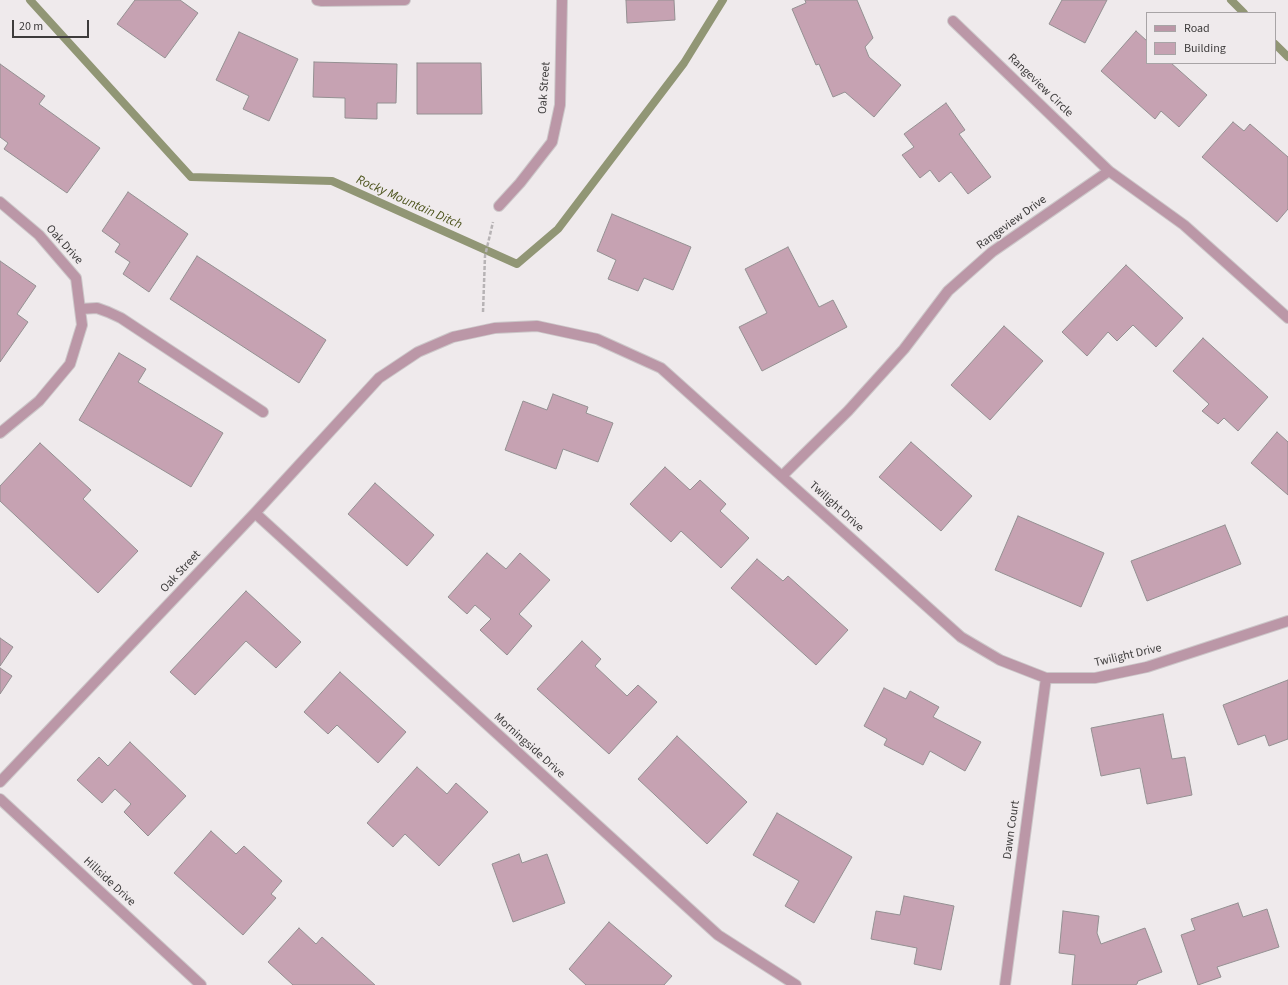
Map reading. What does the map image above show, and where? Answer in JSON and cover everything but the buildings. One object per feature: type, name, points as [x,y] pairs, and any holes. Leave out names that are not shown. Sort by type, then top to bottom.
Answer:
[{"type":"street","points":[[317,0],[405,0]]},
{"type":"street","name":"Oak Street","points":[[499,206],[520,183],[552,142],[560,105],[562,0]]},
{"type":"street","name":"Rangeview Circle","points":[[952,21],[1109,171]]},
{"type":"street","points":[[1109,171],[1184,225],[1288,318]]},
{"type":"street","name":"Rangeview Drive","points":[[782,476],[848,412],[904,349],[948,291],[992,252],[1109,171]]},
{"type":"street","name":"Oak Drive","points":[[0,202],[39,236],[76,278],[82,325],[70,364],[39,401],[0,433]]},
{"type":"street","points":[[80,309],[96,308],[120,318],[263,412]]},
{"type":"street","name":"Twilight Drive","points":[[379,378],[418,352],[453,337],[495,328],[537,326],[597,339],[661,368],[961,637],[1000,660],[1046,678],[1095,678],[1147,667],[1288,621]]},
{"type":"street","name":"Oak Street","points":[[0,782],[255,513],[379,378]]},
{"type":"street","name":"Morningside Drive","points":[[255,513],[718,935],[796,985]]},
{"type":"street","name":"Dawn Court","points":[[1004,985],[1046,678]]},
{"type":"street","name":"Hillside Drive","points":[[0,799],[201,985]]},
{"type":"path","points":[[483,315],[485,256],[493,222]]},
{"type":"waterway","name":"Rocky Mountain Ditch","points":[[30,0],[191,177],[332,181],[517,264],[558,229],[684,63],[723,0]]},
{"type":"waterway","name":"Rocky Mountain Ditch","points":[[1231,0],[1243,12]]},
{"type":"waterway","name":"Rocky Mountain Ditch","points":[[1276,45],[1288,57]]}]
